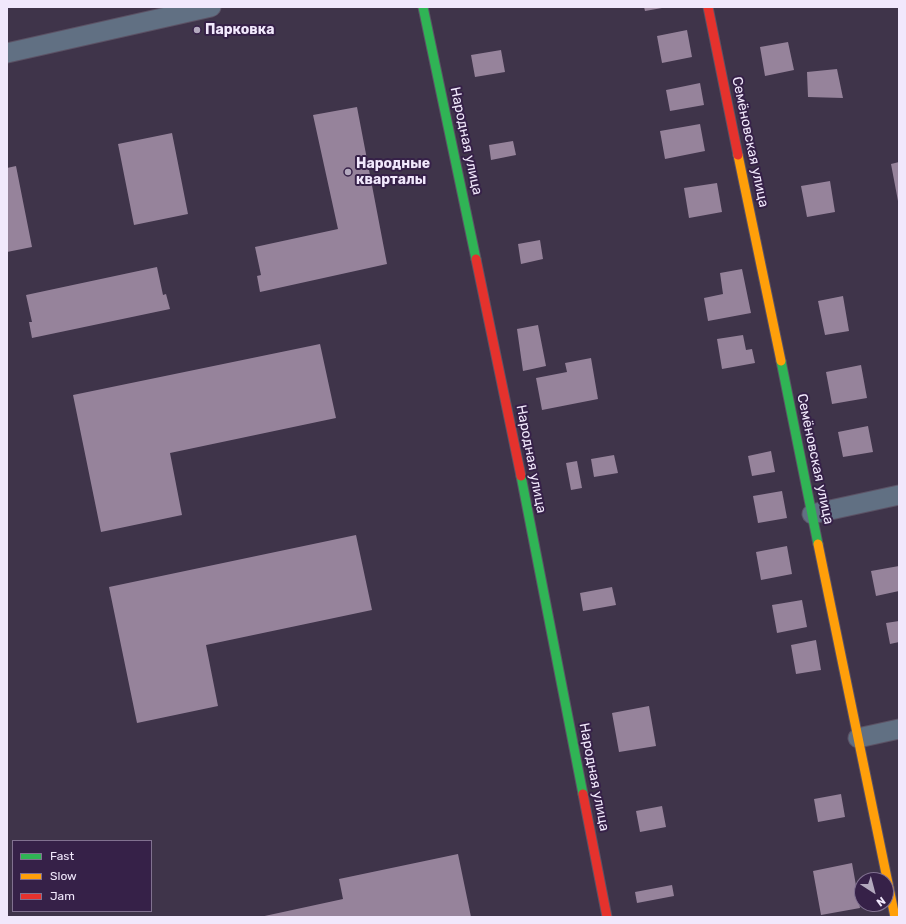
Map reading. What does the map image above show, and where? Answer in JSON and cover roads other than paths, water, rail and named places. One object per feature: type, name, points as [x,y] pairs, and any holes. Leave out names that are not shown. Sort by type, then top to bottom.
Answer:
[{"type":"street","points":[[7,52],[211,7]]},
{"type":"street","name":"Народная улица","points":[[423,7],[507,407],[607,917]]},
{"type":"street","name":"Семёновская улица","points":[[708,7],[895,917]]},
{"type":"street","points":[[812,514],[899,495]]},
{"type":"street","points":[[858,738],[899,729]]},
{"type":"place","name":"Парковка","points":[[197,30]]},
{"type":"place","name":"Народные кварталы","points":[[348,172]]}]
